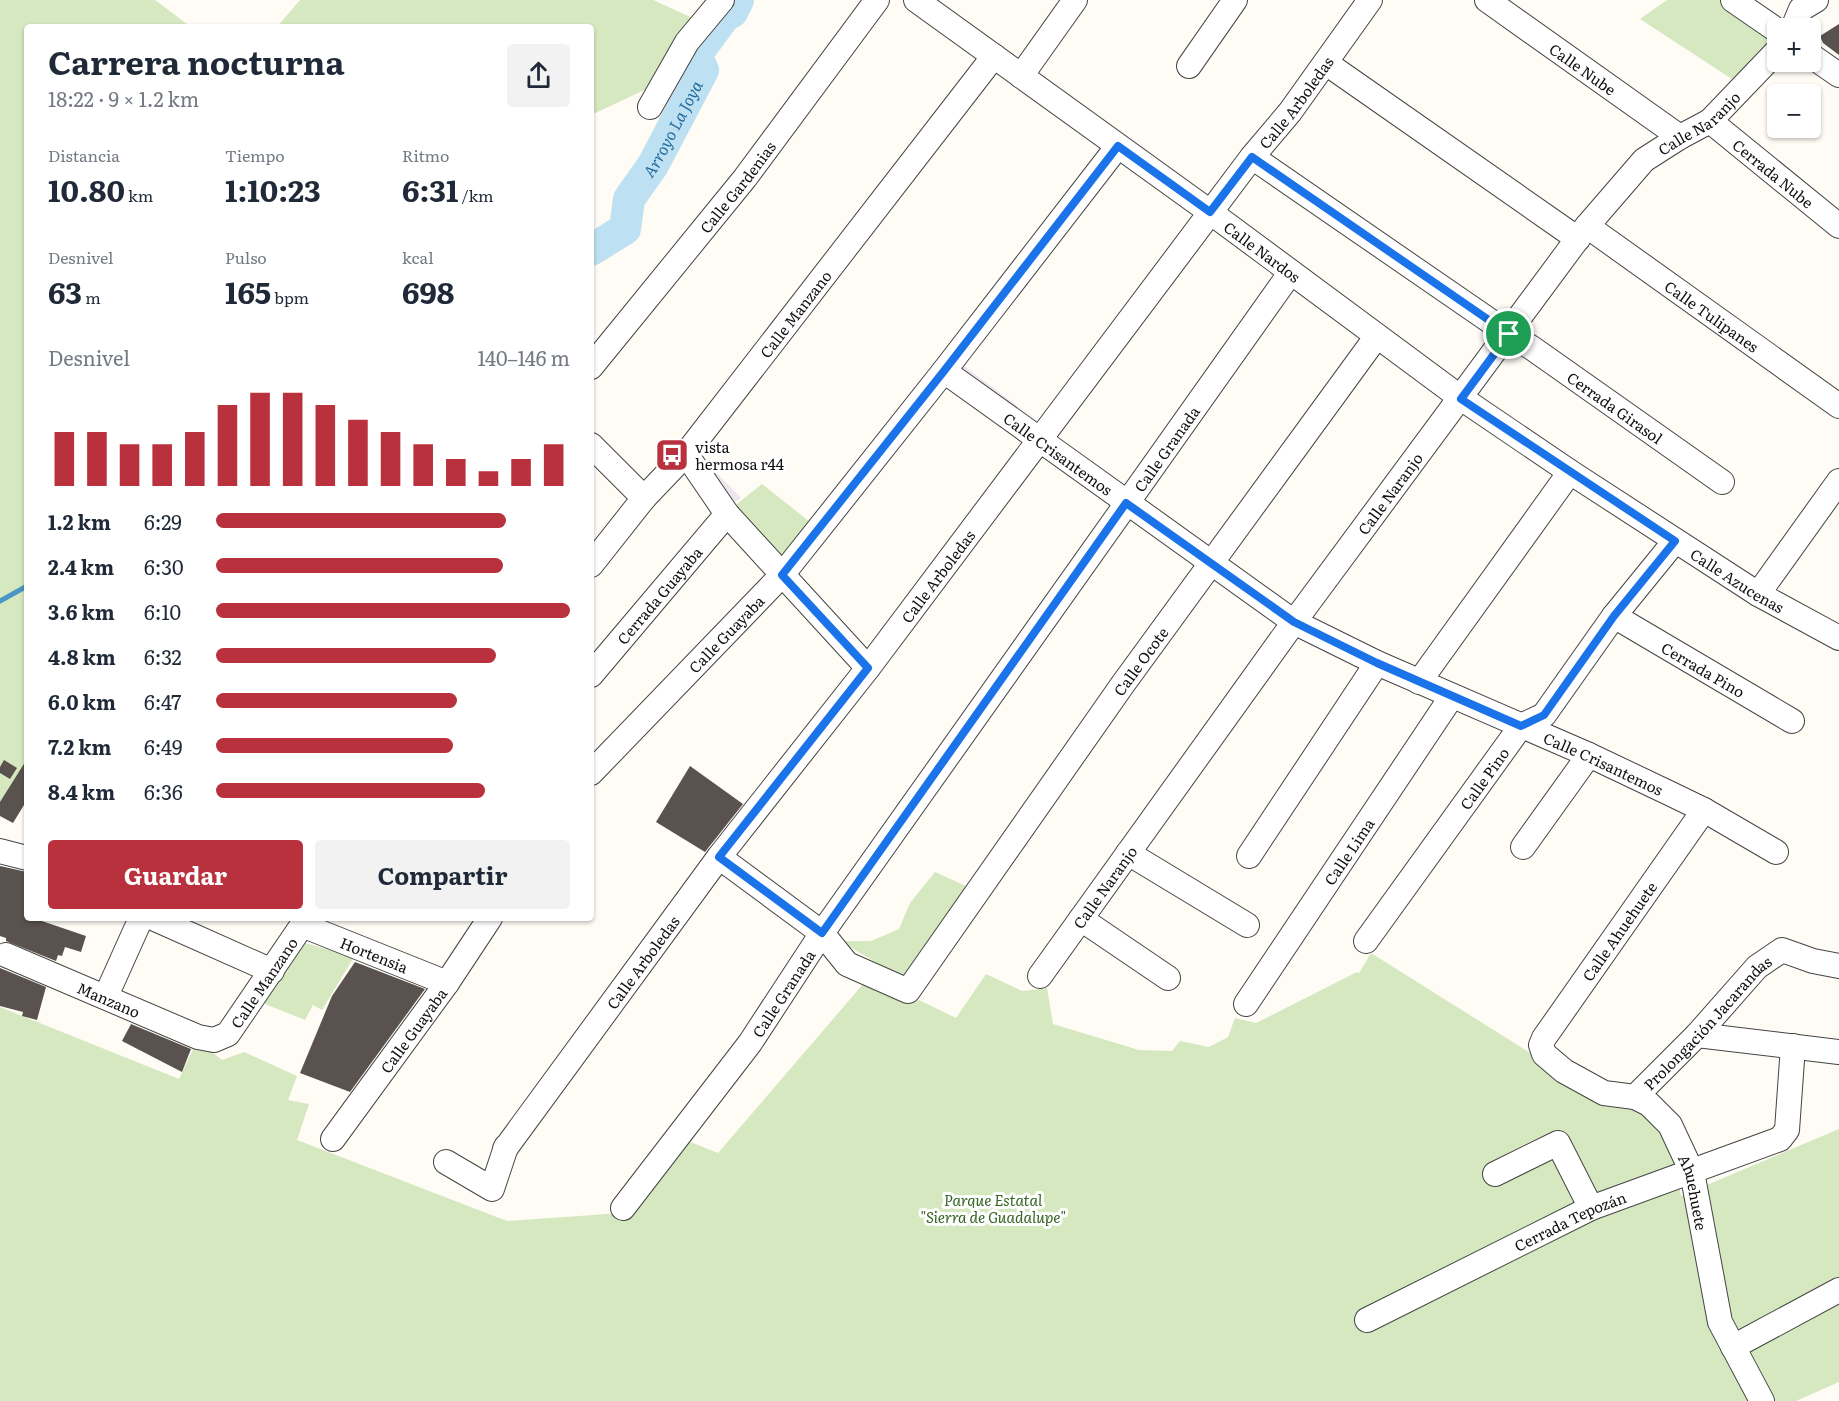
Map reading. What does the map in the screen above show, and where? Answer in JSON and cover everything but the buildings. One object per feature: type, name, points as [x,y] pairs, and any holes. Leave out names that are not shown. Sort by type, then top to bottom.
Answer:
[{"type":"street","points":[[650,107],[687,42],[722,0]]},
{"type":"street","name":"Calle Gardenias","points":[[594,363],[745,178],[877,0]]},
{"type":"street","name":"Calle Nardos","points":[[916,0],[1210,212],[1461,399]]},
{"type":"street","points":[[1021,76],[1075,0]]},
{"type":"street","points":[[1189,66],[1236,0]]},
{"type":"street","name":"Calle Arboledas","points":[[446,1162],[492,1190],[505,1148],[719,857],[868,668],[1210,212],[1290,112],[1370,0]]},
{"type":"street","name":"Calle Nube","points":[[1487,0],[1680,137]]},
{"type":"street","points":[[1733,0],[1767,23]]},
{"type":"street","points":[[1797,18],[1801,9],[1816,0]]},
{"type":"street","name":"Calle Manzano","points":[[595,552],[686,454],[994,56]]},
{"type":"street","name":"Calle Naranjo","points":[[1040,976],[1294,622],[1583,232],[1644,160],[1710,121],[1767,61]]},
{"type":"street","name":"Calle Tulipanes","points":[[1326,63],[1583,232],[1839,406]]},
{"type":"street","points":[[1821,63],[1839,75]]},
{"type":"street","name":"Cerrada Nube","points":[[1710,121],[1839,226]]},
{"type":"street","name":"Calle Guayaba","points":[[594,770],[782,575],[1118,146]]},
{"type":"street","name":"Cerrada Girasol","points":[[1252,157],[1532,348],[1722,482]]},
{"type":"street","name":"Calle Granada","points":[[623,1208],[750,1043],[822,933],[1291,272]]},
{"type":"street","name":"Calle Ocote","points":[[822,933],[847,964],[908,991],[1124,684],[1377,336]]},
{"type":"street","name":"Calle Crisantemos","points":[[944,371],[1294,622],[1377,663],[1588,755],[1704,810],[1776,852]]},
{"type":"street","name":"Calle Azucenas","points":[[1461,399],[1758,594],[1839,638]]},
{"type":"street","points":[[594,448],[644,498]]},
{"type":"street","points":[[686,454],[727,514],[868,668]]},
{"type":"street","points":[[1419,682],[1570,472]]},
{"type":"street","points":[[1758,594],[1839,481]]},
{"type":"street","name":"Cerrada Guayaba","points":[[594,671],[727,514]]},
{"type":"street","name":"Calle Pino","points":[[1366,941],[1521,726],[1544,715],[1614,616],[1675,541]]},
{"type":"street","name":"Cerrada Pino","points":[[1614,616],[1792,721]]},
{"type":"street","points":[[1249,856],[1377,663]]},
{"type":"street","name":"Calle Lima","points":[[1246,1004],[1452,696]]},
{"type":"street","points":[[1523,847],[1588,755]]},
{"type":"street","name":"Calle Ahuehuete","points":[[1544,1054],[1541,1045],[1544,1038],[1704,810]]},
{"type":"street","points":[[1128,853],[1247,925]]},
{"type":"street","points":[[719,857],[822,933]]},
{"type":"street","points":[[1081,919],[1168,978]]},
{"type":"street","points":[[106,996],[140,921]]},
{"type":"street","points":[[160,921],[272,971]]},
{"type":"street","name":"Calle Manzano","points":[[214,1040],[228,1034],[304,921]]},
{"type":"street","name":"Hortensia","points":[[304,921],[447,983]]},
{"type":"street","name":"Calle Guayaba","points":[[333,1139],[447,983],[488,921]]},
{"type":"street","name":"Prolongación Jacarandas","points":[[1635,1097],[1697,1035],[1757,967],[1782,950],[1813,961],[1839,966]]},
{"type":"street","name":"Manzano","points":[[6,955],[198,1037],[214,1040]]},
{"type":"street","points":[[1697,1035],[1839,1052]]},
{"type":"street","name":"Cerrada Tepozán","points":[[1367,1320],[1591,1208],[1780,1139],[1787,1130],[1792,1046]]},
{"type":"street","name":"Ahuehuete","points":[[1544,1054],[1564,1071],[1604,1094],[1635,1097],[1649,1104],[1670,1125],[1692,1172],[1720,1322],[1762,1401]]},
{"type":"street","points":[[1495,1174],[1558,1143],[1591,1208]]},
{"type":"street","points":[[1733,1347],[1839,1290]]},
{"type":"shaded area","points":[[963,365],[1045,427],[1039,437],[949,371]]},
{"type":"shaded area","points":[[700,456],[741,498],[727,508]]},
{"type":"green space","points":[[0,0],[155,0],[187,24],[24,24],[24,784],[0,816]]},
{"type":"green space","points":[[300,0],[653,0],[717,29],[700,64],[594,114],[594,24],[280,24]]},
{"type":"green space","points":[[1667,0],[1729,0],[1767,27],[1767,45],[1735,81],[1640,19]]},
{"type":"green space","points":[[762,484],[810,522],[780,565],[728,511]]},
{"type":"green space","points":[[935,872],[966,886],[907,981],[840,941],[871,941],[899,929],[910,903]]},
{"type":"green space","points":[[302,942],[354,957],[322,1010],[313,1005],[305,1020],[260,1002]]},
{"type":"green space","name":"Parque Estatal \"Sierra de Guadalupe\"","points":[[1371,953],[1602,1098],[1645,1103],[1673,1156],[1681,1196],[1839,1129],[1839,1382],[1796,1401],[0,1401],[0,1007],[179,1079],[195,1045],[211,1051],[222,1060],[244,1052],[297,1076],[288,1100],[309,1104],[297,1140],[507,1221],[621,1213],[688,1141],[718,1153],[870,976],[956,1018],[986,974],[1022,991],[1047,988],[1053,1024],[1139,1050],[1172,1051],[1180,1041],[1209,1047],[1228,1037],[1235,1018],[1256,1023],[1359,973]]},
{"type":"waterway","name":"Arroyo La Joya","points":[[594,248],[625,229],[629,199],[653,165],[703,70],[696,55],[724,17],[732,12],[738,0]]},
{"type":"waterway","name":"Arroyo La Joya","points":[[0,601],[24,588]]},
{"type":"place","name":"vista hermosa r44","points":[[672,455]]},
{"type":"route","points":[[1118,146],[1210,212],[1252,157],[1509,334],[1461,399],[1675,541],[1614,616],[1544,715],[1521,726],[1377,663],[1294,622],[1126,503],[822,933],[719,857],[868,668],[782,575],[1118,146]]}]
